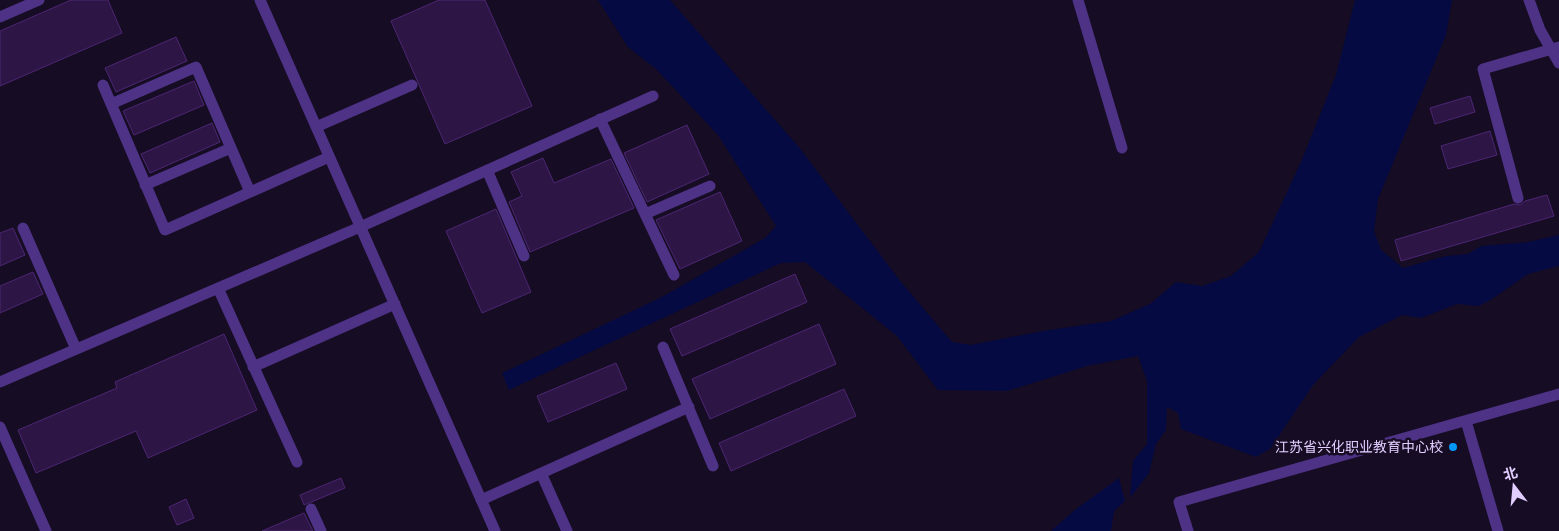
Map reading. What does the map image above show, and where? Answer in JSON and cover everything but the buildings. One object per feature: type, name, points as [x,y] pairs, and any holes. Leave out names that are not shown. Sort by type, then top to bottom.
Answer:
[{"type":"street","points":[[0,17],[39,0]]},
{"type":"street","points":[[260,0],[495,531]]},
{"type":"street","points":[[1078,0],[1122,148]]},
{"type":"street","points":[[1529,0],[1540,30],[1555,48],[1559,63]]},
{"type":"street","points":[[1518,198],[1483,70],[1555,48]]},
{"type":"street","points":[[111,104],[196,67],[250,192]]},
{"type":"street","points":[[103,85],[165,230],[329,156]]},
{"type":"street","points":[[316,127],[412,85]]},
{"type":"street","points":[[0,382],[360,227],[653,96]]},
{"type":"street","points":[[600,119],[674,275]]},
{"type":"street","points":[[145,185],[231,148]]},
{"type":"street","points":[[487,170],[524,256]]},
{"type":"street","points":[[645,214],[710,186]]},
{"type":"street","points":[[23,228],[76,349]]},
{"type":"street","points":[[218,288],[296,462]]},
{"type":"street","points":[[253,366],[394,304]]},
{"type":"street","points":[[663,347],[713,466]]},
{"type":"street","points":[[1188,531],[1180,502],[1559,394]]},
{"type":"street","points":[[481,500],[688,407]]},
{"type":"street","points":[[1466,421],[1498,531]]},
{"type":"street","points":[[0,427],[46,531]]},
{"type":"street","points":[[541,473],[567,531]]},
{"type":"street","points":[[311,509],[321,531]]},
{"type":"shaded area","points":[[598,0],[670,0],[798,146],[901,282],[952,342],[971,345],[1043,331],[1111,321],[1150,304],[1176,282],[1202,286],[1231,276],[1259,252],[1301,162],[1336,75],[1355,0],[1452,0],[1446,35],[1378,199],[1374,231],[1381,250],[1403,268],[1446,256],[1468,254],[1481,246],[1528,242],[1559,235],[1559,266],[1528,274],[1479,306],[1457,304],[1421,318],[1402,315],[1359,337],[1313,385],[1270,449],[1256,457],[1181,429],[1178,413],[1167,407],[1166,430],[1156,444],[1149,473],[1130,498],[1133,461],[1147,444],[1147,381],[1138,356],[1087,366],[1007,391],[938,390],[897,336],[805,262],[781,263],[509,390],[502,373],[662,297],[765,238],[776,226],[718,135],[656,69],[628,47]]},
{"type":"shaded area","points":[[1119,478],[1125,501],[1114,511],[1111,531],[1051,531],[1076,509]]},
{"type":"place","name":"江苏省兴化职业教育中心校","points":[[1453,447]]}]
